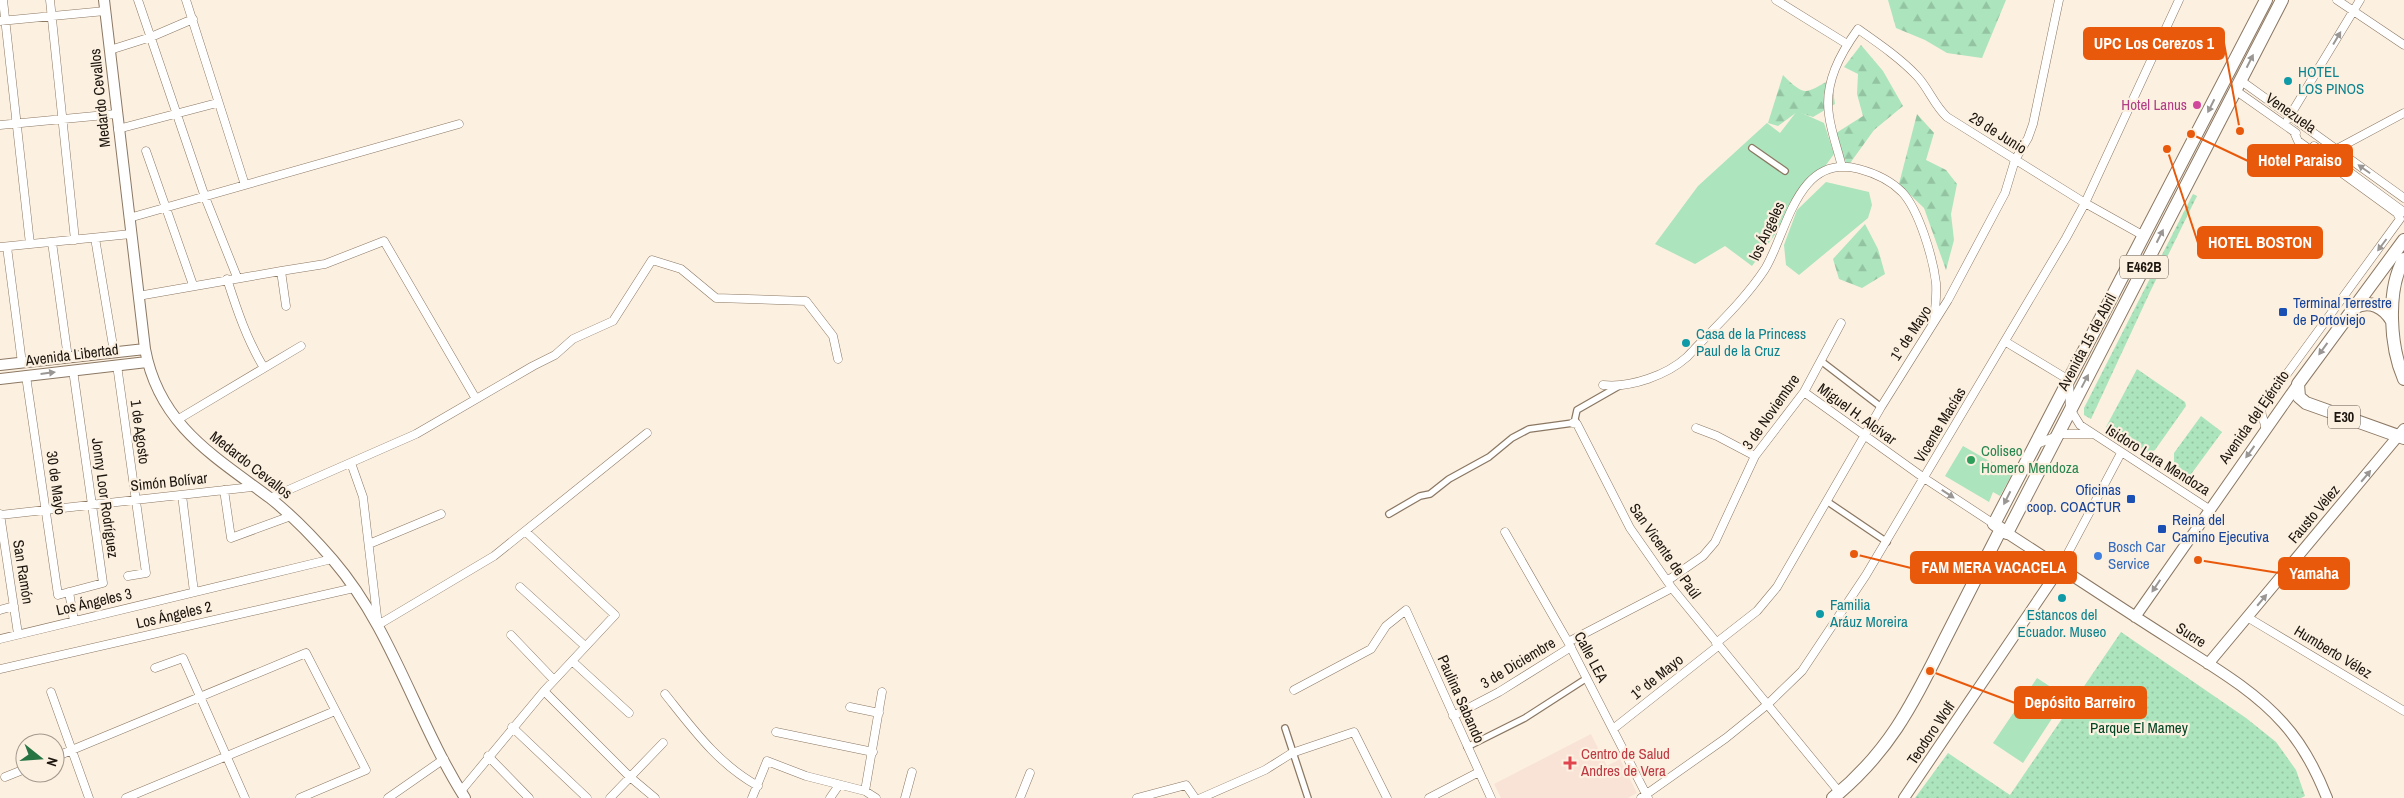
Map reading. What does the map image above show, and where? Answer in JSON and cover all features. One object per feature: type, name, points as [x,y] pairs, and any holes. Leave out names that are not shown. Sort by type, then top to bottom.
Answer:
[{"type":"main road","name":"Avenida 15 de Abril","points":[[2001,529],[2032,448],[2266,0]]},
{"type":"main road","name":"Avenida 15 de Abril","points":[[1836,795],[1857,778],[1895,733],[1914,701],[2001,529],[2056,436],[2282,0]]},
{"type":"main road","name":"Avenida del Ejército","points":[[2298,384],[2404,240]]},
{"type":"main road","points":[[2403,379],[2392,321],[2394,285],[2404,259]]},
{"type":"main road","points":[[2354,308],[2364,303],[2375,305],[2386,312],[2392,321]]},
{"type":"main road","name":"E30","points":[[2298,384],[2299,397],[2306,403],[2402,434]]},
{"type":"street","points":[[3,0],[3,20],[30,244]]},
{"type":"street","points":[[50,0],[75,240]]},
{"type":"street","name":"Medardo Cevallos","points":[[104,0],[145,349],[161,396],[177,420],[206,450],[292,516],[332,559],[354,588],[378,624],[462,795]]},
{"type":"street","points":[[138,0],[206,197],[237,277]]},
{"type":"street","points":[[186,0],[245,185]]},
{"type":"street","points":[[1776,0],[1847,44],[1832,75],[1828,96],[1828,114],[1842,167],[1855,168],[1878,176],[1900,190],[1908,199],[1919,222],[1932,265],[1936,297],[1934,322]]},
{"type":"street","name":"1º de Mayo","points":[[1613,729],[1717,645],[1765,603],[1777,587],[1828,502],[1881,407],[1934,322],[2005,193],[2015,160],[2028,138],[2033,124],[2059,0]]},
{"type":"street","name":"Vicente Macías","points":[[1645,797],[1700,758],[1768,704],[1802,671],[1821,645],[1887,542],[2006,342],[2085,203],[2179,0]]},
{"type":"street","points":[[2337,0],[2404,46]]},
{"type":"street","points":[[2284,125],[2360,0]]},
{"type":"street","points":[[3,20],[105,11]]},
{"type":"street","points":[[110,50],[151,37],[193,20]]},
{"type":"street","name":"29 de Junio","points":[[1847,44],[1858,29],[1876,41],[1917,76],[1940,110],[1947,117],[2085,203],[2144,236]]},
{"type":"street","name":"Venezuela","points":[[2237,85],[2289,116],[2404,198]]},
{"type":"street","name":"Venezuela","points":[[2237,85],[2284,125],[2404,212]]},
{"type":"street","points":[[118,129],[218,103]]},
{"type":"street","points":[[2332,158],[2331,154],[2335,149],[2404,113]]},
{"type":"street","points":[[0,125],[116,114]]},
{"type":"street","points":[[129,218],[459,124]]},
{"type":"street","points":[[2265,431],[2265,423],[2261,414],[2262,408],[2400,220],[2397,213],[2298,141],[2294,132]]},
{"type":"street","points":[[1752,148],[1785,171]]},
{"type":"street","points":[[146,150],[164,208],[193,285]]},
{"type":"street","name":"los Ángeles","points":[[1604,385],[1621,385],[1645,380],[1678,365],[1687,357],[1755,283],[1770,258],[1788,212],[1812,180],[1824,172],[1842,167]]},
{"type":"street","points":[[22,363],[4,247],[131,234]]},
{"type":"street","points":[[95,238],[114,352]]},
{"type":"street","points":[[138,296],[237,277],[325,264],[384,241],[476,399]]},
{"type":"street","points":[[52,242],[68,358]]},
{"type":"street","points":[[270,498],[416,434],[555,355],[573,339],[613,321],[652,260],[681,269],[716,298],[806,301],[833,336],[838,359]]},
{"type":"street","points":[[281,271],[286,306]]},
{"type":"street","points":[[227,279],[239,316],[252,347],[264,368]]},
{"type":"street","name":"3 de Noviembre","points":[[1669,584],[1703,556],[1716,542],[1755,456],[1804,392],[1841,324]]},
{"type":"street","points":[[2006,342],[2069,380],[2070,409]]},
{"type":"street","points":[[177,420],[301,346]]},
{"type":"street","name":"Avenida Libertad","points":[[0,365],[145,349]]},
{"type":"street","points":[[1821,361],[1881,407]]},
{"type":"street","name":"Avenida Libertad","points":[[0,379],[148,362]]},
{"type":"street","name":"1 de Agosto","points":[[116,365],[146,573],[128,576]]},
{"type":"street","name":"Jonny Loor Rodríguez","points":[[58,594],[103,583],[73,370]]},
{"type":"street","name":"30 de Mayo","points":[[26,376],[58,594]]},
{"type":"street","name":"Avenida del Ejército","points":[[2135,617],[2209,508],[2298,384]]},
{"type":"street","points":[[1389,514],[1420,496],[1430,494],[1449,479],[1489,457],[1512,438],[1529,429],[1575,423],[1577,410],[1621,385]]},
{"type":"street","name":"Miguel H. Alcívar","points":[[1804,392],[1924,478],[2001,529]]},
{"type":"street","name":"Isidoro Lara Mendoza","points":[[2070,409],[2080,425],[2092,435],[2209,508]]},
{"type":"street","name":"San Vicente de Paúl","points":[[1575,423],[1630,528],[1669,584],[1717,645],[1768,704],[1836,795]]},
{"type":"street","points":[[1696,428],[1717,436],[1755,456]]},
{"type":"street","points":[[351,462],[363,498],[378,624],[494,556],[647,433]]},
{"type":"street","name":"Isidoro Lara Mendoza","points":[[2032,448],[2042,441],[2056,436],[2074,433],[2092,435]]},
{"type":"street","name":"Fausto Vélez","points":[[2208,664],[2402,434]]},
{"type":"street","name":"Teodoro Wolf","points":[[1904,798],[2060,568],[2122,453]]},
{"type":"street","name":"Simón Bolívar","points":[[0,514],[252,487]]},
{"type":"street","points":[[224,490],[231,538],[292,516]]},
{"type":"street","points":[[182,495],[194,592]]},
{"type":"street","points":[[1828,502],[1887,542]]},
{"type":"street","name":"San Ramón","points":[[0,514],[18,634]]},
{"type":"street","points":[[369,544],[441,514]]},
{"type":"street","name":"Sucre","points":[[2001,529],[2208,664],[2252,695],[2281,721],[2307,755],[2326,797]]},
{"type":"street","points":[[462,795],[488,756],[512,727],[615,615],[525,531]]},
{"type":"street","name":"Calle LEA","points":[[1505,532],[1570,645],[1645,797]]},
{"type":"street","name":"Los Ángeles 3","points":[[0,639],[332,559]]},
{"type":"street","name":"3 de Diciembre","points":[[1453,716],[1499,692],[1570,645],[1669,584]]},
{"type":"street","points":[[520,587],[585,646]]},
{"type":"street","name":"Los Ángeles 2","points":[[0,669],[354,588]]},
{"type":"street","points":[[68,592],[74,620]]},
{"type":"street","points":[[0,610],[14,606]]},
{"type":"street","name":"Paulina Sabando","points":[[1294,690],[1371,649],[1393,618],[1406,610],[1467,747],[1492,798]]},
{"type":"street","name":"Humberto Vélez","points":[[2247,617],[2404,711]]},
{"type":"street","points":[[511,635],[554,680]]},
{"type":"street","points":[[65,752],[306,653],[366,770],[300,798]]},
{"type":"street","points":[[155,668],[183,658],[245,798]]},
{"type":"street","points":[[572,661],[629,713]]},
{"type":"street","points":[[1467,747],[1525,718],[1587,678]]},
{"type":"street","points":[[544,690],[630,777],[655,798]]},
{"type":"street","points":[[51,692],[89,798]]},
{"type":"street","points":[[865,791],[882,692]]},
{"type":"street","points":[[665,694],[705,744],[728,767],[758,786]]},
{"type":"street","points":[[850,707],[879,713]]},
{"type":"street","points":[[126,798],[335,710]]},
{"type":"street","points":[[512,727],[587,798]]},
{"type":"street","points":[[1285,728],[1308,798]]},
{"type":"street","points":[[776,732],[872,752]]},
{"type":"street","points":[[1201,798],[1265,770],[1292,754],[1354,732],[1387,798]]},
{"type":"street","points":[[610,798],[663,743]]},
{"type":"street","points":[[488,756],[529,798]]},
{"type":"street","points":[[388,798],[444,759]]},
{"type":"street","points":[[752,798],[767,761],[806,776],[865,791],[876,798]]},
{"type":"street","points":[[905,798],[912,772]]},
{"type":"street","points":[[1429,798],[1479,772]]},
{"type":"street","points":[[5,777],[15,773]]},
{"type":"street","points":[[1020,798],[1030,773]]},
{"type":"street","points":[[830,798],[839,785]]},
{"type":"street","points":[[1137,798],[1186,785],[1195,798]]},
{"type":"shaded area","name":"Centro de Salud Andres de Vera","points":[[1591,734],[1607,766],[1620,759],[1637,793],[1628,798],[1501,798],[1494,784]]},
{"type":"green space","points":[[1888,0],[2006,0],[1982,58],[1947,53],[1925,40],[1896,28]]},
{"type":"green space","points":[[1861,45],[1883,71],[1903,106],[1874,130],[1848,166],[1833,135],[1863,116],[1857,94],[1858,74],[1844,67]]},
{"type":"green space","points":[[1783,75],[1796,87],[1805,91],[1816,88],[1831,79],[1835,104],[1813,117],[1797,112],[1778,126],[1768,123]]},
{"type":"green space","points":[[1797,111],[1824,123],[1834,154],[1752,266],[1725,246],[1695,264],[1655,244],[1698,186],[1767,123],[1780,133]]},
{"type":"green space","points":[[1917,114],[1934,133],[1926,160],[1946,170],[1957,184],[1951,214],[1954,240],[1946,270],[1924,208],[1899,184]]},
{"type":"green space","points":[[1826,182],[1869,192],[1872,205],[1868,218],[1799,275],[1786,265],[1784,245],[1797,210]]},
{"type":"green space","points":[[2193,194],[2197,196],[2091,419],[2084,415],[2084,408]]},
{"type":"green space","points":[[1865,224],[1878,249],[1885,274],[1862,288],[1839,279],[1833,259]]},
{"type":"green space","points":[[2137,369],[2185,402],[2186,406],[2155,450],[2149,453],[2106,427]]},
{"type":"green space","points":[[2201,416],[2222,432],[2189,477],[2174,466],[2174,453]]},
{"type":"green space","name":"Coliseo Homero Mendoza","points":[[1963,446],[2012,474],[2000,496],[1993,492],[1989,502],[1945,476]]},
{"type":"green space","name":"Parque El Mamey","points":[[2121,632],[2246,718],[2276,742],[2296,770],[2305,796],[2301,798],[1915,798],[1948,753],[2010,795]]},
{"type":"green space","points":[[2037,678],[2066,697],[2023,763],[1993,743]]},
{"type":"place","name":"HOTEL LOS PINOS","points":[[2288,81]]},
{"type":"place","name":"Hotel Lanus","points":[[2197,105]]},
{"type":"place","name":"UPC Los Cerezos 1","points":[[2240,131]]},
{"type":"place","name":"Hotel Paraiso","points":[[2191,134]]},
{"type":"place","name":"HOTEL BOSTON","points":[[2167,149]]},
{"type":"place","name":"Terminal Terrestre de Portoviejo","points":[[2283,312]]},
{"type":"place","name":"Casa de la Princess Paul de la Cruz","points":[[1686,343]]},
{"type":"place","name":"Coliseo Homero Mendoza","points":[[1971,460]]},
{"type":"place","name":"Oficinas coop. COACTUR","points":[[2131,499]]},
{"type":"place","name":"Reina del Camino Ejecutiva","points":[[2162,529]]},
{"type":"place","name":"FAM MERA VACACELA","points":[[1854,554]]},
{"type":"place","name":"Bosch Car Service","points":[[2098,556]]},
{"type":"place","name":"Yamaha","points":[[2198,560]]},
{"type":"place","name":"Estancos del Ecuador. Museo","points":[[2062,598]]},
{"type":"place","name":"Familia Aráuz Moreira","points":[[1820,614]]},
{"type":"place","name":"Depósito Barreiro","points":[[1930,671]]},
{"type":"place","name":"Centro de Salud Andres de Vera","points":[[1570,763]]}]
